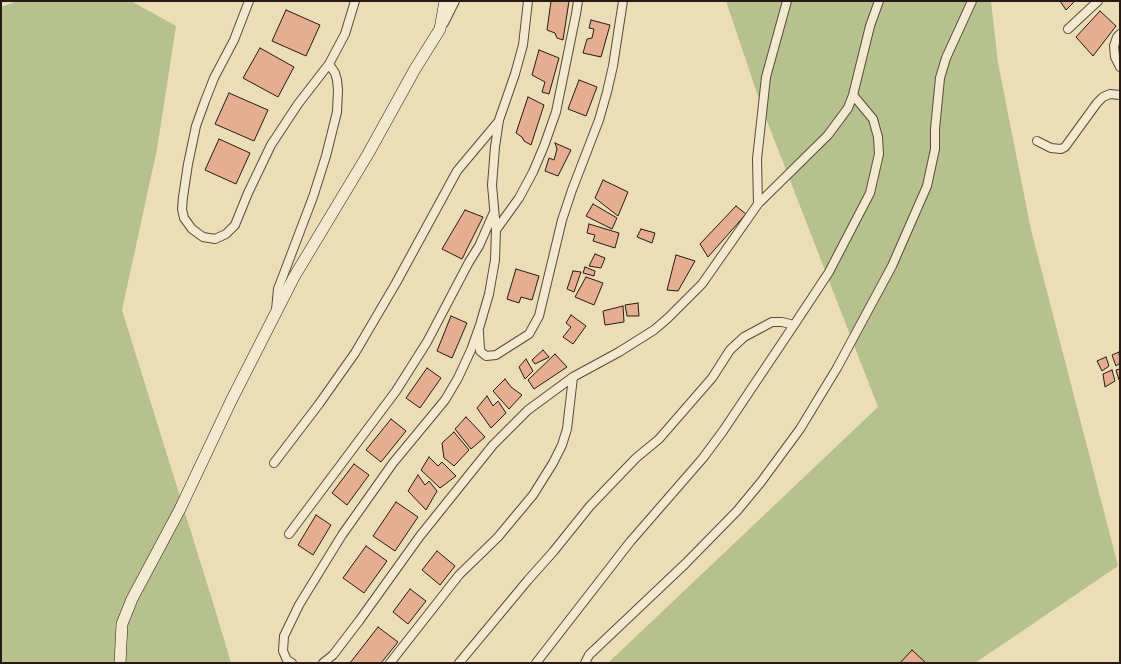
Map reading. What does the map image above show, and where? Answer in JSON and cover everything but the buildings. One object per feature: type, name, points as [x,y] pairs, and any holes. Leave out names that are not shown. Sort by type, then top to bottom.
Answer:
[{"type":"main road","points":[[120,663],[122,624],[132,599],[180,508],[231,401],[294,277],[368,154],[415,69],[440,30],[445,1]]},
{"type":"street","points":[[249,1],[234,40],[214,78],[196,126],[182,209],[184,218],[192,229],[203,237],[215,239],[232,230],[271,145],[298,104],[329,64],[344,34],[355,1]]},
{"type":"street","points":[[440,30],[455,1]]},
{"type":"street","points":[[292,663],[287,660],[283,651],[284,636],[299,605],[342,535],[393,464],[445,400],[471,350],[489,294],[495,260],[496,230],[492,185],[499,120],[516,74],[523,45],[528,1]]},
{"type":"street","points":[[496,230],[519,198],[544,146],[556,112],[578,1]]},
{"type":"street","points":[[478,328],[480,351],[486,356],[496,355],[529,334],[539,316],[562,220],[599,120],[613,66],[623,1]]},
{"type":"street","points":[[758,204],[757,159],[766,77],[787,1]]},
{"type":"street","points":[[323,663],[333,655],[420,536],[493,445],[528,410],[573,377],[619,352],[654,330],[668,318],[702,284],[758,204],[828,135],[848,108],[853,95],[870,26],[879,1]]},
{"type":"street","points":[[585,663],[589,655],[685,564],[737,511],[761,482],[800,429],[837,368],[892,266],[927,186],[935,149],[935,129],[940,78],[946,58],[972,1]]},
{"type":"street","points":[[1068,29],[1098,1]]},
{"type":"street","points":[[1120,34],[1117,37],[1114,46],[1115,57],[1120,67]]},
{"type":"street","points":[[276,311],[278,289],[313,196],[326,156],[337,112],[338,90],[335,73],[329,64]]},
{"type":"street","points":[[1037,141],[1051,148],[1061,149],[1065,146],[1103,97],[1110,94],[1120,95]]},
{"type":"street","points":[[536,663],[630,542],[703,458],[723,431],[829,272],[870,194],[879,154],[878,137],[873,119],[853,95]]},
{"type":"street","points":[[274,463],[319,404],[354,353],[396,283],[457,171],[499,120]]},
{"type":"street","points":[[289,534],[396,391],[427,342],[479,246],[494,211]]},
{"type":"street","points":[[459,663],[590,506],[636,458],[659,439],[712,378],[730,350],[744,337],[772,322],[782,322],[794,326]]},
{"type":"street","points":[[390,663],[459,575],[498,537],[533,495],[553,463],[562,445],[566,429],[573,377]]},
{"type":"green space","points":[[18,1],[131,1],[176,26],[157,149],[122,310],[231,663],[1,663],[1,7]]},
{"type":"green space","points":[[726,1],[991,1],[998,63],[1031,230],[1118,566],[975,663],[608,663],[878,407],[762,108]]}]
